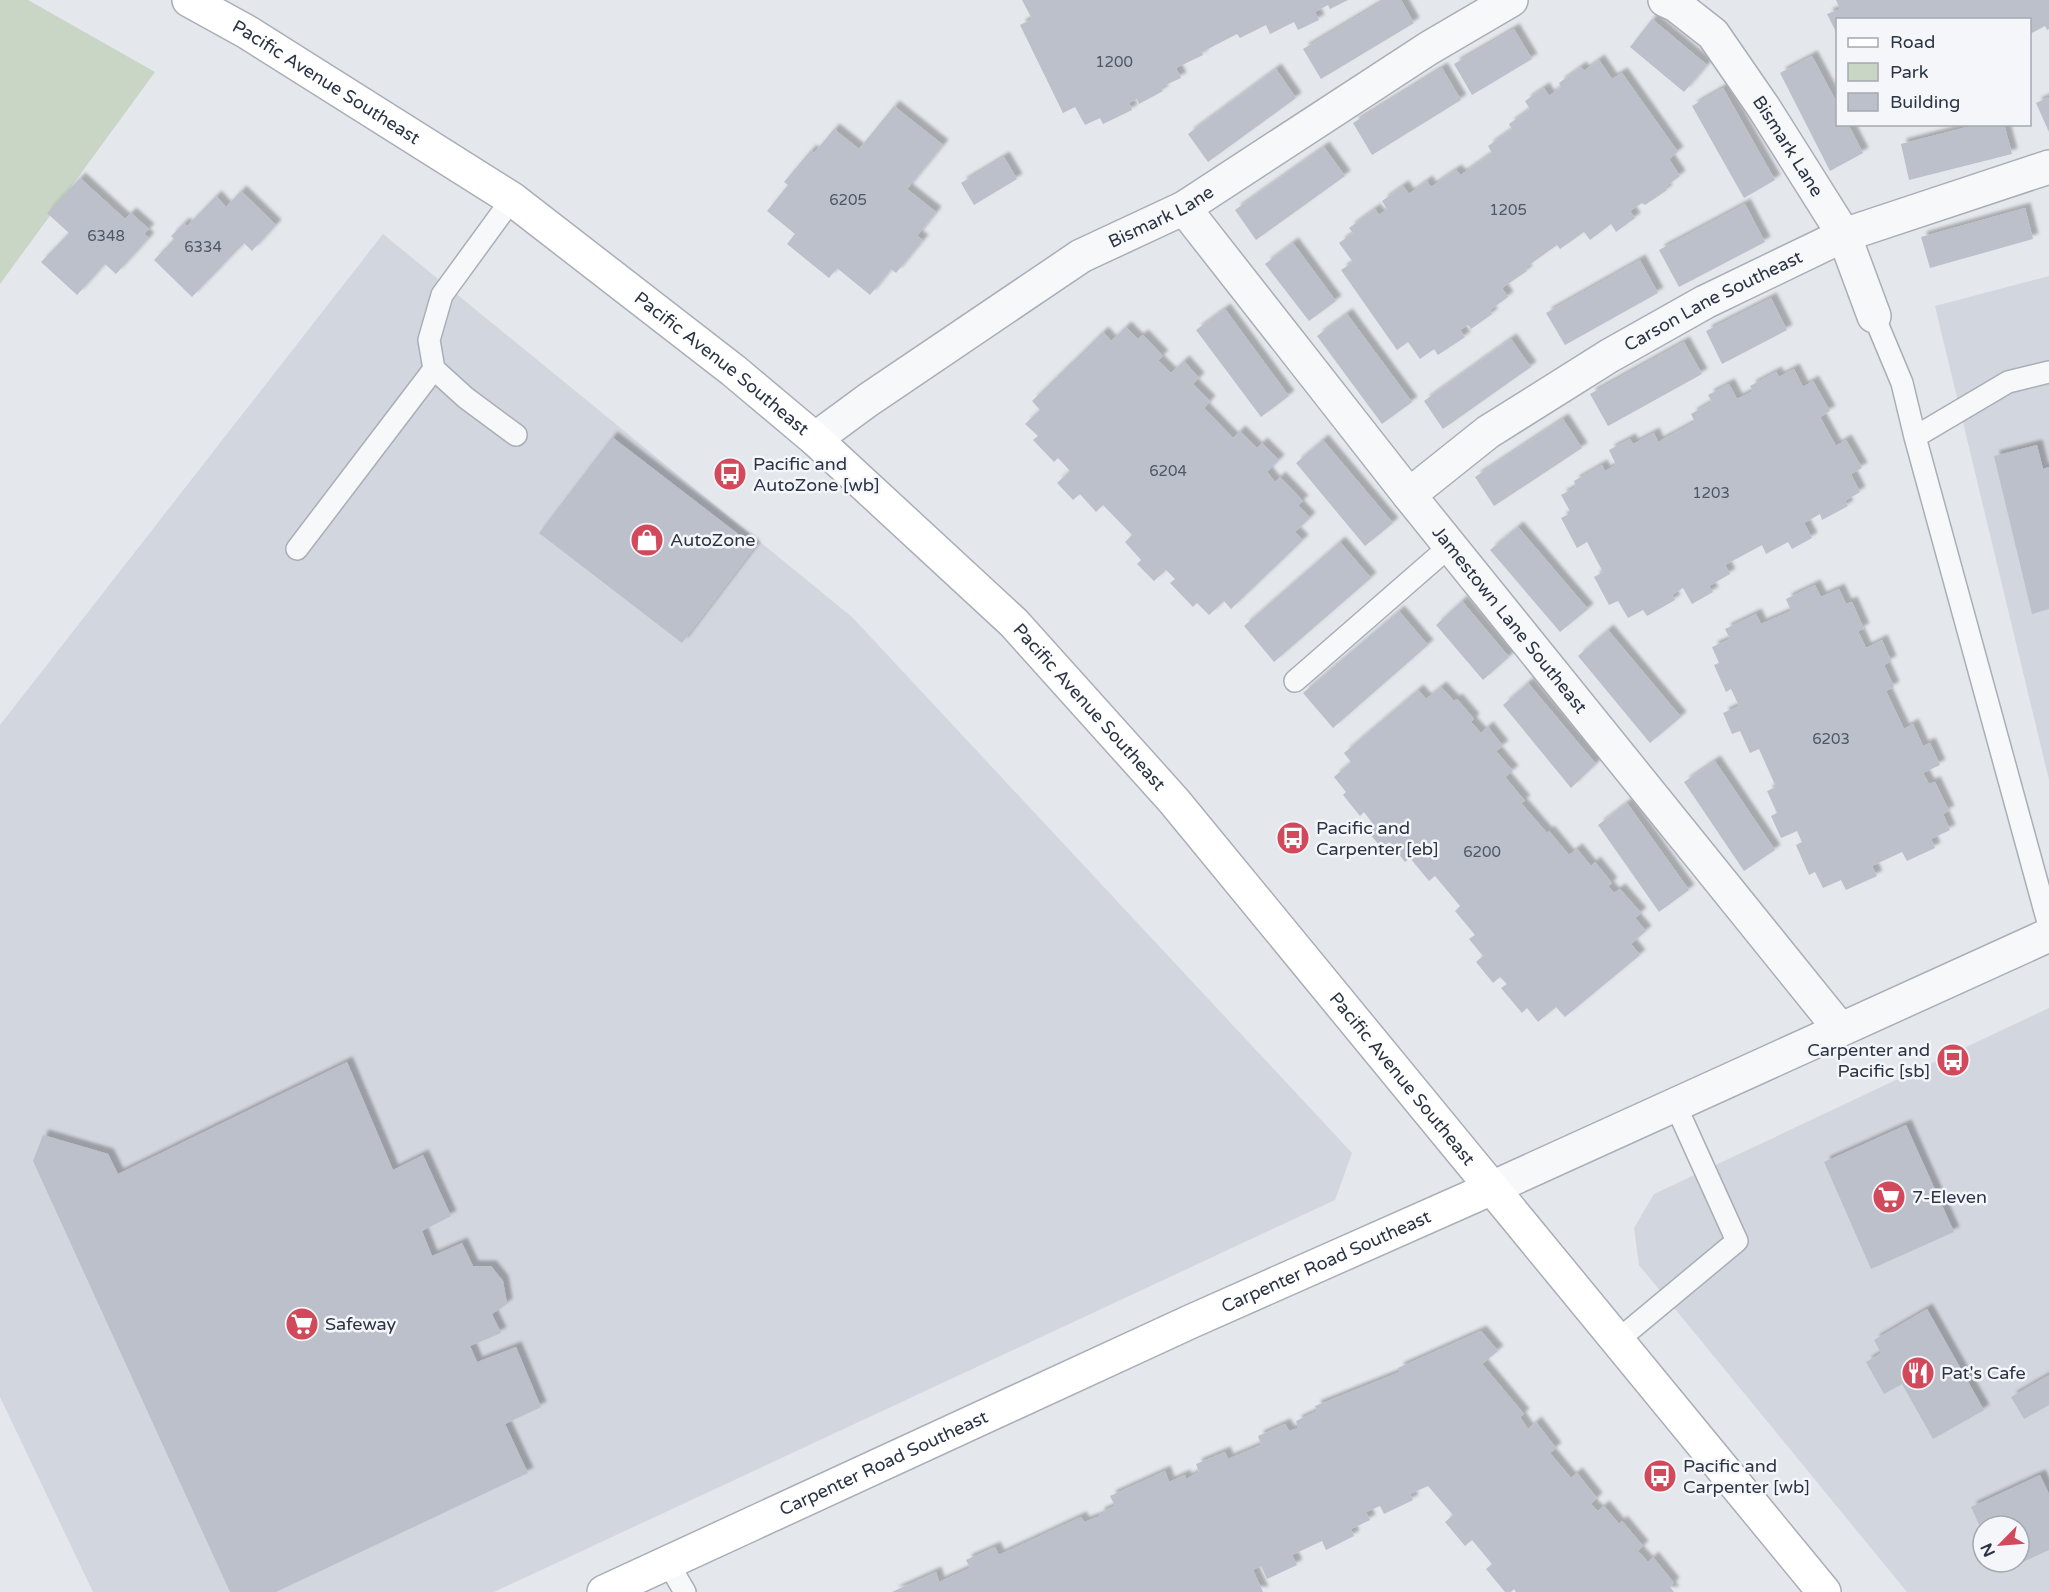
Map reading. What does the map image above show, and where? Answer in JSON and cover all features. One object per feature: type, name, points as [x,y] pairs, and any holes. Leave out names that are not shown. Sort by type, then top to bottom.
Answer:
[{"type":"main road","name":"Pacific Avenue Southeast","points":[[189,0],[247,32],[512,200],[734,371],[815,439],[1014,623],[1174,801],[1618,1340],[1820,1590]]},
{"type":"main road","name":"Carpenter Road Southeast","points":[[604,1592],[1182,1326],[1492,1188]]},
{"type":"street","name":"Bismark Lane","points":[[815,439],[868,400],[1080,256],[1184,208],[1498,3]]},
{"type":"street","name":"Bismark Lane","points":[[1680,4],[1713,34],[1764,108],[1844,235],[1874,316]]},
{"type":"street","name":"Carson Lane Southeast","points":[[1409,495],[1488,432],[1610,356],[1705,302],[1844,235],[2049,167]]},
{"type":"street","name":"Jamestown Lane Southeast","points":[[1184,208],[1409,495],[1840,1029]]},
{"type":"street","name":"Carpenter Road Southeast","points":[[1492,1188],[2049,935]]},
{"type":"lane","points":[[512,200],[441,295],[429,340],[434,369],[466,398],[516,435]]},
{"type":"lane","points":[[1874,316],[1902,383],[2049,926]]},
{"type":"lane","points":[[297,549],[434,369]]},
{"type":"lane","points":[[1915,437],[2008,382],[2049,372]]},
{"type":"lane","points":[[1294,681],[1450,546]]},
{"type":"lane","points":[[1618,1340],[1737,1241],[1675,1104]]},
{"type":"lane","points":[[668,1563],[685,1592]]},
{"type":"shaded area","points":[[383,234],[852,617],[1352,1153],[1335,1200],[494,1592],[93,1592],[0,1397],[0,725]]},
{"type":"shaded area","points":[[2049,276],[2049,780],[1935,306]]},
{"type":"shaded area","points":[[2049,1008],[2049,1592],[1907,1592],[1639,1265],[1634,1228],[1654,1194]]},
{"type":"green space","points":[[0,0],[28,0],[155,72],[0,284]]},
{"type":"building","points":[[1022,0],[1348,0],[1330,9],[1328,5],[1315,12],[1319,20],[1298,30],[1294,22],[1270,34],[1266,25],[1240,38],[1237,34],[1176,68],[1181,78],[1161,87],[1163,91],[1139,104],[1137,99],[1129,103],[1132,110],[1103,124],[1100,118],[1085,125],[1075,107],[1063,113],[1020,25],[1032,19]]},
{"type":"building","points":[[1385,0],[1401,0],[1414,23],[1321,79],[1303,49]]},
{"type":"building","points":[[1836,0],[2049,0],[2049,29],[2047,30],[2045,26],[2031,33],[2031,18],[1836,18],[1836,32],[1827,14],[1840,9]]},
{"type":"building","points":[[1652,19],[1707,65],[1684,92],[1630,47]]},
{"type":"building","points":[[1514,29],[1532,59],[1472,95],[1454,64]]},
{"type":"building","points":[[1812,56],[1836,101],[1836,126],[1849,126],[1863,153],[1830,171],[1780,73]]},
{"type":"building","points":[[1599,60],[1612,79],[1622,73],[1678,152],[1669,159],[1680,176],[1665,187],[1667,190],[1645,205],[1642,203],[1630,211],[1635,218],[1616,232],[1611,224],[1590,240],[1584,232],[1560,249],[1557,245],[1525,268],[1527,271],[1502,288],[1508,297],[1490,310],[1492,314],[1471,329],[1468,325],[1460,330],[1465,337],[1438,355],[1434,349],[1420,359],[1408,342],[1397,350],[1341,270],[1353,262],[1339,243],[1353,233],[1349,228],[1375,209],[1379,215],[1387,209],[1382,201],[1403,186],[1409,194],[1427,181],[1431,187],[1456,170],[1461,175],[1492,153],[1488,146],[1512,129],[1509,124],[1530,109],[1525,101],[1544,88],[1549,96],[1561,87],[1559,83],[1581,67],[1584,71]]},
{"type":"building","points":[[1442,68],[1461,100],[1372,155],[1353,123]]},
{"type":"building","points":[[1276,69],[1296,98],[1208,162],[1188,134]]},
{"type":"building","points":[[1723,88],[1775,180],[1744,198],[1692,106]]},
{"type":"building","points":[[2049,97],[2049,132],[2036,103]]},
{"type":"building","points":[[894,106],[943,145],[907,189],[936,212],[917,236],[923,240],[896,273],[891,269],[870,295],[837,268],[829,278],[787,244],[795,234],[767,211],[788,185],[784,182],[811,150],[814,153],[834,129],[859,149]]},
{"type":"building","points":[[1971,126],[2005,126],[2012,154],[1909,180],[1901,144]]},
{"type":"building","points":[[1324,147],[1345,176],[1256,240],[1235,210]]},
{"type":"building","points":[[1004,157],[1017,179],[974,205],[961,183]]},
{"type":"building","points":[[80,178],[125,219],[131,213],[149,229],[144,234],[149,238],[116,274],[105,264],[77,295],[41,262],[69,233],[47,213]]},
{"type":"building","points":[[241,191],[276,225],[252,251],[244,243],[192,297],[154,260],[174,239],[171,236],[184,223],[187,226],[216,196],[226,207]]},
{"type":"building","points":[[1745,204],[1765,242],[1679,287],[1659,250]]},
{"type":"building","points":[[2025,208],[2033,239],[1930,268],[1921,237]]},
{"type":"building","points":[[1293,243],[1336,301],[1309,321],[1265,264]]},
{"type":"building","points":[[1640,260],[1658,293],[1565,345],[1546,313]]},
{"type":"building","points":[[1771,298],[1787,330],[1722,364],[1706,331]]},
{"type":"building","points":[[1225,309],[1289,396],[1261,417],[1196,330]]},
{"type":"building","points":[[1347,314],[1412,402],[1382,424],[1317,336]]},
{"type":"building","points":[[1126,327],[1138,339],[1143,335],[1163,356],[1158,360],[1171,373],[1184,361],[1199,378],[1193,384],[1210,401],[1204,408],[1233,438],[1240,431],[1257,448],[1262,443],[1279,460],[1267,472],[1275,482],[1280,477],[1303,501],[1298,505],[1310,518],[1295,532],[1303,540],[1231,609],[1224,601],[1209,615],[1197,603],[1193,607],[1170,583],[1175,579],[1166,570],[1154,581],[1137,564],[1141,560],[1125,542],[1132,535],[1103,505],[1096,512],[1080,494],[1073,500],[1057,483],[1070,471],[1058,458],[1054,462],[1033,440],[1038,436],[1025,424],[1040,410],[1032,401],[1103,332],[1111,341]]},
{"type":"building","points":[[1511,339],[1531,367],[1443,429],[1424,401]]},
{"type":"building","points":[[1684,342],[1702,374],[1608,426],[1590,394]]},
{"type":"building","points":[[1794,369],[1803,387],[1813,381],[1830,411],[1820,417],[1836,446],[1846,440],[1862,468],[1851,474],[1860,492],[1845,501],[1848,506],[1822,520],[1820,514],[1804,523],[1812,538],[1792,549],[1788,542],[1766,554],[1762,545],[1725,565],[1730,574],[1709,586],[1713,592],[1692,604],[1683,588],[1672,595],[1675,600],[1647,616],[1643,610],[1628,618],[1618,601],[1609,605],[1594,577],[1603,572],[1587,542],[1577,548],[1561,518],[1571,513],[1561,495],[1576,487],[1574,481],[1602,465],[1605,471],[1616,465],[1609,450],[1630,439],[1633,444],[1654,433],[1658,442],[1695,422],[1691,414],[1712,402],[1708,395],[1729,384],[1737,399],[1753,391],[1750,386],[1776,372],[1779,377]]},
{"type":"building","points":[[1563,419],[1582,448],[1494,506],[1475,477]]},
{"type":"building","name":"AutoZone","points":[[612,437],[755,547],[682,643],[539,533]]},
{"type":"building","points":[[1323,440],[1393,523],[1365,546],[1296,463]]},
{"type":"building","points":[[2037,445],[2043,469],[2049,467],[2049,609],[2032,614],[1994,456]]},
{"type":"building","points":[[1518,527],[1588,609],[1560,632],[1490,550]]},
{"type":"building","points":[[1340,542],[1371,578],[1274,662],[1244,626]]},
{"type":"building","points":[[1815,585],[1821,597],[1839,589],[1846,604],[1852,602],[1864,629],[1858,631],[1866,648],[1882,640],[1891,661],[1884,665],[1894,687],[1886,691],[1904,729],[1913,724],[1923,746],[1930,743],[1940,765],[1923,773],[1929,784],[1935,782],[1949,811],[1943,814],[1950,830],[1931,839],[1935,848],[1907,861],[1902,852],[1872,866],[1877,876],[1846,890],[1841,880],[1823,888],[1815,872],[1809,875],[1796,845],[1802,842],[1797,831],[1781,838],[1771,816],[1777,813],[1767,791],[1776,787],[1759,749],[1750,753],[1740,731],[1732,734],[1723,713],[1739,706],[1731,689],[1726,692],[1714,665],[1719,663],[1712,647],[1730,639],[1725,629],[1756,614],[1761,624],[1791,611],[1786,599]]},
{"type":"building","points":[[1462,601],[1509,657],[1483,680],[1436,625]]},
{"type":"building","points":[[1399,611],[1428,645],[1333,728],[1303,693]]},
{"type":"building","points":[[1608,630],[1681,717],[1650,743],[1578,656]]},
{"type":"building","points":[[1528,683],[1596,764],[1571,788],[1503,705]]},
{"type":"building","points":[[1441,687],[1454,701],[1457,699],[1474,719],[1471,722],[1481,733],[1488,727],[1503,746],[1496,751],[1513,771],[1505,777],[1525,801],[1521,803],[1547,833],[1549,831],[1569,855],[1577,849],[1591,866],[1595,862],[1612,883],[1608,886],[1614,893],[1620,889],[1641,913],[1635,918],[1646,931],[1631,944],[1640,955],[1565,1017],[1556,1007],[1538,1022],[1527,1008],[1522,1013],[1501,988],[1507,984],[1500,977],[1493,983],[1476,962],[1483,956],[1469,939],[1475,935],[1455,911],[1460,906],[1435,876],[1429,881],[1410,858],[1405,862],[1389,842],[1382,848],[1366,830],[1373,824],[1364,812],[1360,816],[1343,795],[1346,792],[1334,777],[1351,762],[1344,753],[1418,690],[1426,699]]},
{"type":"building","points":[[1715,761],[1775,850],[1744,871],[1684,782]]},
{"type":"building","points":[[1627,803],[1689,890],[1659,912],[1598,825]]},
{"type":"building","name":"Safeway","points":[[347,1062],[393,1170],[423,1155],[451,1216],[422,1231],[432,1256],[462,1243],[473,1266],[491,1266],[503,1281],[507,1304],[492,1314],[501,1333],[470,1346],[477,1362],[516,1347],[541,1407],[505,1424],[528,1473],[276,1592],[230,1592],[33,1161],[43,1135],[108,1154],[118,1174]]},
{"type":"building","name":"7-Eleven","points":[[1906,1125],[1954,1232],[1871,1269],[1824,1162]]},
{"type":"building","name":"Pat's Cafe","points":[[1927,1309],[1984,1410],[1933,1439],[1902,1384],[1884,1394],[1866,1362],[1881,1353],[1874,1340]]},
{"type":"building","points":[[1481,1331],[1498,1351],[1482,1364],[1524,1414],[1520,1417],[1528,1429],[1536,1422],[1556,1448],[1550,1453],[1571,1478],[1577,1473],[1597,1498],[1591,1504],[1598,1511],[1604,1506],[1619,1524],[1622,1521],[1643,1546],[1638,1551],[1648,1562],[1653,1557],[1674,1583],[1670,1587],[1674,1592],[1516,1592],[1514,1589],[1511,1592],[1505,1592],[1486,1569],[1492,1564],[1472,1540],[1465,1546],[1445,1522],[1453,1515],[1428,1486],[1410,1494],[1413,1500],[1384,1514],[1380,1506],[1366,1512],[1370,1520],[1351,1529],[1354,1536],[1326,1550],[1322,1541],[1292,1555],[1297,1565],[1267,1579],[1261,1566],[1253,1570],[1263,1592],[892,1592],[936,1572],[939,1582],[970,1568],[966,1560],[995,1547],[999,1555],[1081,1517],[1084,1522],[1100,1516],[1099,1513],[1115,1506],[1110,1496],[1165,1471],[1169,1482],[1185,1475],[1186,1479],[1199,1472],[1196,1464],[1225,1452],[1228,1459],[1261,1445],[1258,1436],[1285,1424],[1289,1431],[1298,1428],[1296,1421],[1317,1411],[1315,1406],[1400,1372],[1398,1368]]},
{"type":"building","points":[[2049,1375],[2049,1405],[2024,1419],[2011,1397]]},
{"type":"building","points":[[2040,1475],[2049,1494],[2049,1550],[2031,1558],[2031,1514],[1974,1514],[1971,1507]]},
{"type":"place","name":"Pacific and AutoZone [wb]","points":[[730,474]]},
{"type":"place","name":"AutoZone","points":[[647,540]]},
{"type":"place","name":"Pacific and Carpenter [eb]","points":[[1293,838]]},
{"type":"place","name":"Carpenter and Pacific [sb]","points":[[1953,1060]]},
{"type":"place","name":"7-Eleven","points":[[1889,1197]]},
{"type":"place","name":"Safeway","points":[[302,1324]]},
{"type":"place","name":"Pat's Cafe","points":[[1918,1373]]},
{"type":"place","name":"Pacific and Carpenter [wb]","points":[[1660,1476]]}]
